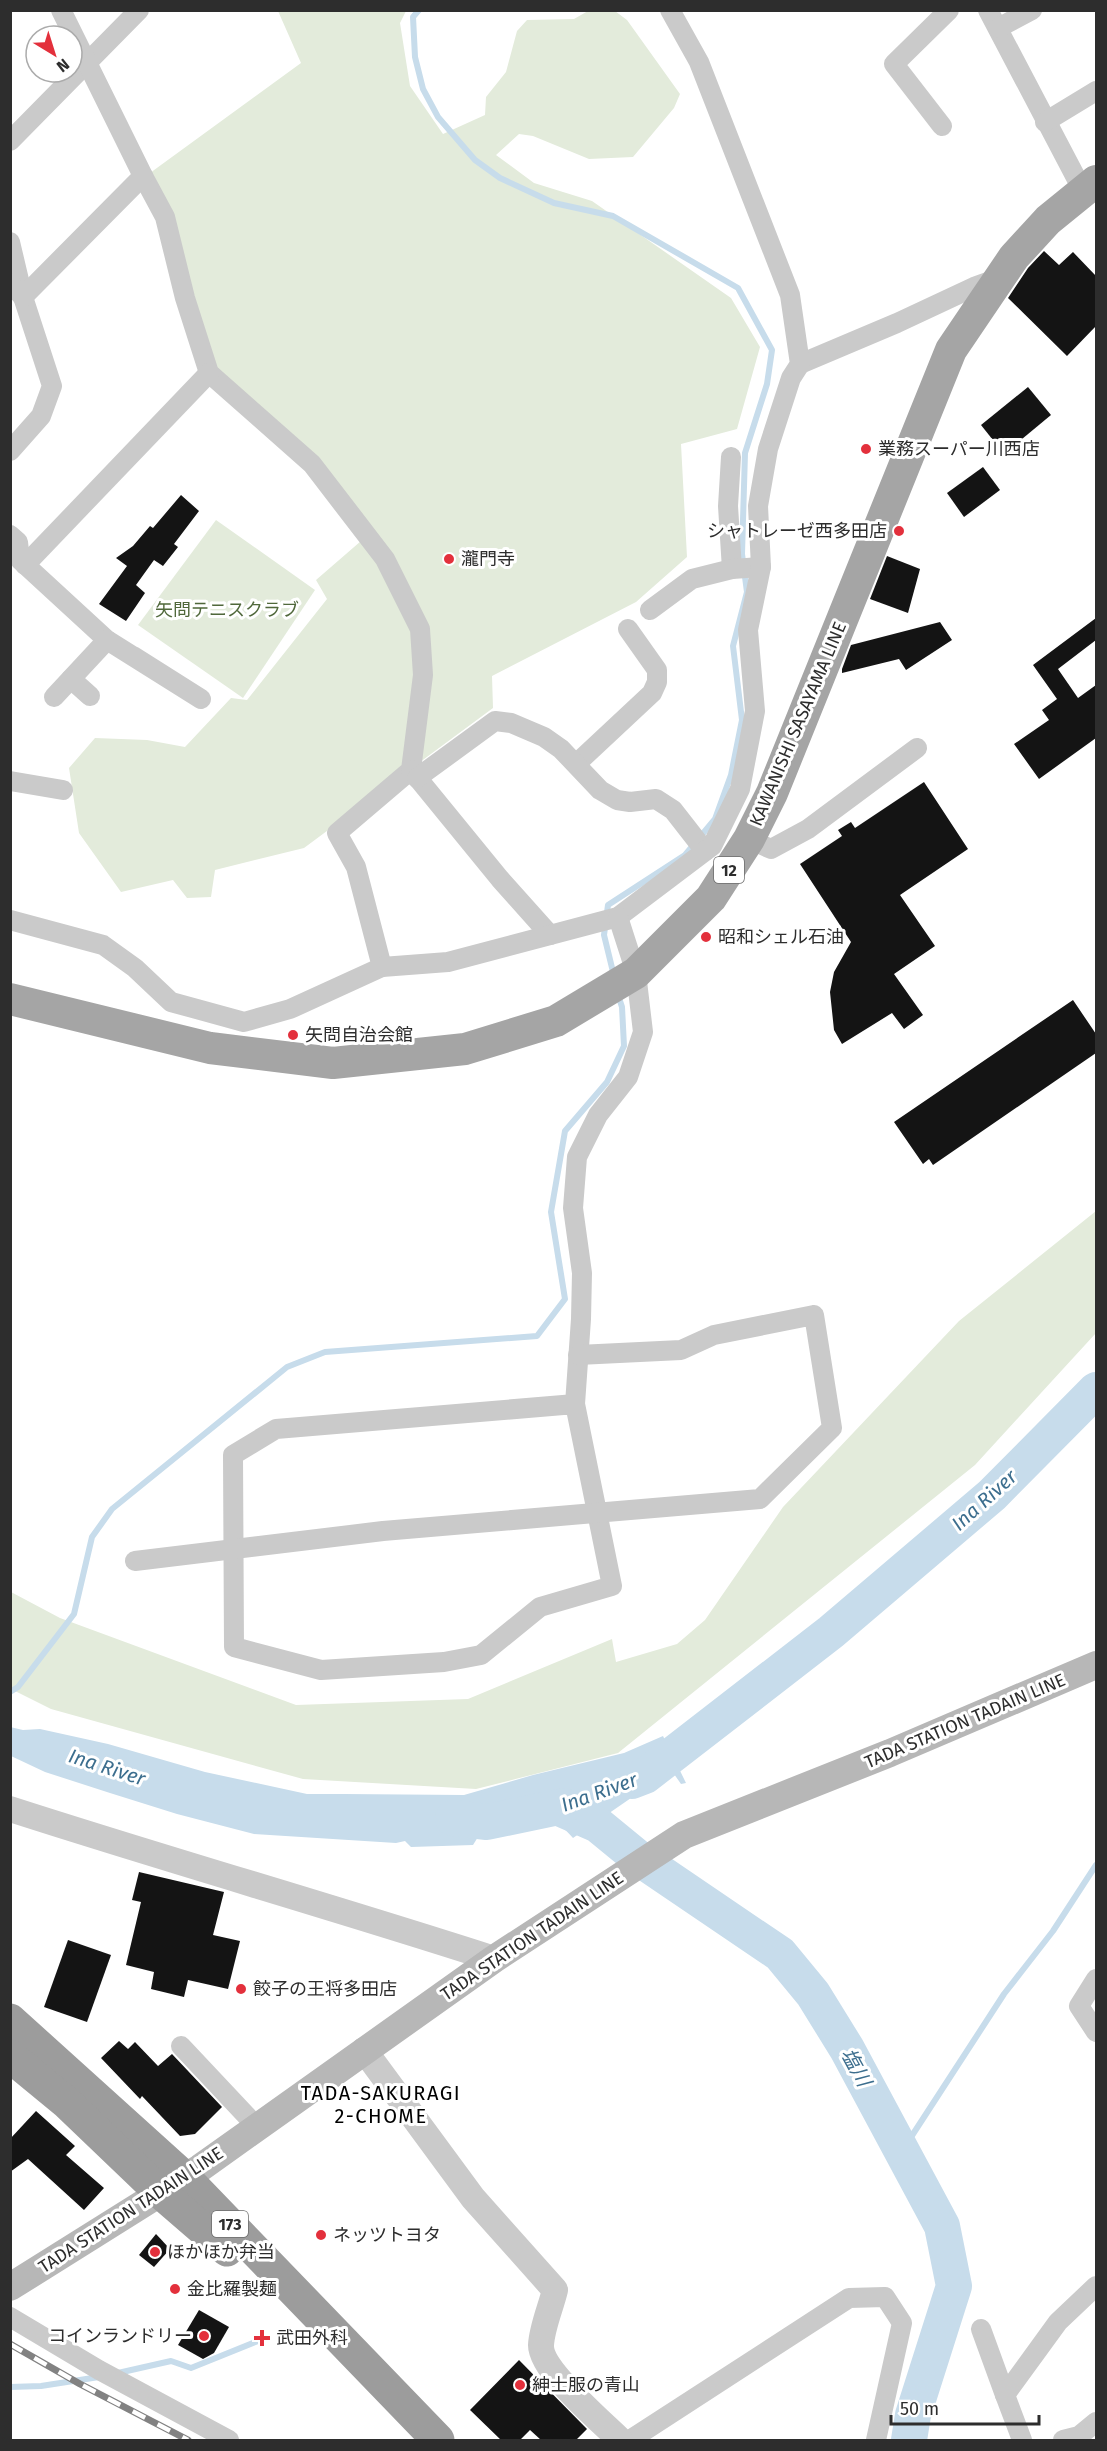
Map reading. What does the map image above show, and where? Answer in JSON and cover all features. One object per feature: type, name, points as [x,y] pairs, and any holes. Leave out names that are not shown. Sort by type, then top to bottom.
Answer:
[{"type":"highway","name":"173","points":[[10,2020],[173,2186],[438,2440]]},
{"type":"highway","name":"173","points":[[10,2056],[173,2186],[218,2240],[412,2440]]},
{"type":"main road","name":"KAWANISHI SASAYAMA LINE","points":[[10,999],[210,1048],[333,1063],[465,1049],[556,1021],[636,973],[711,898],[749,839],[772,793],[951,350],[1014,257],[1048,220],[1090,186]]},
{"type":"main road","name":"TADA STATION TADAIN LINE","points":[[10,2287],[173,2186],[494,1959],[684,1835],[901,1748],[1096,1665]]},
{"type":"street","points":[[61,10],[165,217],[185,298],[209,373],[312,464],[385,558],[420,629],[423,675],[414,774],[500,879],[550,935]]},
{"type":"street","points":[[10,141],[139,10]]},
{"type":"street","points":[[670,10],[699,63],[790,295],[800,364]]},
{"type":"street","points":[[942,126],[894,64],[949,10]]},
{"type":"street","points":[[988,10],[1045,122],[1090,186]]},
{"type":"street","points":[[998,28],[1032,10]]},
{"type":"street","points":[[1045,122],[1096,91]]},
{"type":"street","points":[[17,290],[143,176]]},
{"type":"street","points":[[10,242],[17,290],[52,386],[41,416],[10,451]]},
{"type":"street","points":[[10,920],[103,945],[135,968],[171,1002],[244,1022],[290,1009],[382,967],[448,962],[618,917],[712,846],[740,789],[755,711],[748,630],[761,567],[758,506],[768,449],[791,378],[800,364],[897,323],[974,286],[1000,278]]},
{"type":"street","points":[[25,565],[209,373]]},
{"type":"street","points":[[731,457],[728,506],[732,569]]},
{"type":"street","points":[[10,535],[18,542],[20,560],[107,640],[201,699],[133,656]]},
{"type":"street","points":[[650,610],[692,579],[732,569],[761,567]]},
{"type":"street","points":[[576,764],[652,693],[657,682],[657,670],[628,629]]},
{"type":"street","points":[[54,697],[107,640]]},
{"type":"street","points":[[71,679],[90,696]]},
{"type":"street","points":[[382,967],[356,867],[337,833],[414,774],[495,722],[511,723],[544,737],[561,749],[600,790],[617,800],[630,802],[656,799],[673,810],[705,851]]},
{"type":"street","points":[[749,839],[771,849],[808,829],[917,748]]},
{"type":"street","points":[[10,781],[63,790]]},
{"type":"street","points":[[575,1404],[276,1430],[233,1455],[234,1647],[321,1670],[444,1662],[481,1655],[540,1607],[612,1586],[575,1404],[582,1273],[573,1208],[578,1157],[598,1115],[628,1077],[643,1032],[636,973],[618,917]]},
{"type":"street","points":[[135,1561],[383,1532],[760,1499],[832,1428],[814,1316],[714,1335],[681,1350],[578,1355]]},
{"type":"street","points":[[10,1809],[148,1854],[351,1913],[494,1959]]},
{"type":"street","points":[[1096,1979],[1078,2006],[1096,2032]]},
{"type":"street","points":[[181,2046],[257,2127]]},
{"type":"street","points":[[364,2050],[473,2198],[555,2290],[541,2346],[547,2361],[556,2377],[620,2440]]},
{"type":"street","points":[[1005,2395],[1058,2322],[1096,2286]]},
{"type":"street","points":[[630,2440],[849,2298],[885,2297],[902,2323],[876,2440]]},
{"type":"street","points":[[10,2318],[225,2440]]},
{"type":"street","points":[[981,2329],[1022,2440]]},
{"type":"street","points":[[1063,2440],[1079,2436],[1096,2422]]},
{"type":"green space","points":[[278,11],[406,11],[400,23],[410,86],[443,134],[485,115],[486,97],[506,72],[517,31],[527,20],[574,19],[588,11],[615,11],[627,20],[680,94],[674,108],[633,157],[589,159],[533,136],[519,134],[496,155],[534,183],[592,201],[731,298],[760,347],[737,429],[681,444],[687,557],[636,602],[492,676],[493,708],[304,848],[215,870],[211,897],[187,898],[173,880],[121,892],[79,833],[69,768],[95,738],[147,740],[185,747],[231,698],[247,700],[327,599],[316,580],[361,541],[345,494],[212,371],[150,173],[301,63]]},
{"type":"green space","name":"矢問テニスクラブ","points":[[216,520],[315,590],[243,698],[138,625]]},
{"type":"green space","points":[[1096,1211],[1096,1333],[975,1465],[618,1753],[476,1789],[303,1779],[51,1709],[11,1689],[11,1592],[60,1618],[296,1705],[468,1699],[612,1639],[616,1662],[677,1644],[705,1620],[783,1507],[959,1321]]},
{"type":"water","points":[[10,1727],[23,1730],[40,1729],[108,1744],[205,1772],[307,1794],[464,1795],[533,1775],[624,1753],[663,1736],[686,1783],[681,1784],[674,1774],[651,1791],[647,1787],[573,1838],[561,1826],[548,1820],[517,1818],[514,1810],[501,1815],[498,1823],[485,1828],[483,1837],[478,1837],[473,1845],[411,1847],[405,1841],[396,1843],[254,1834],[177,1814],[45,1772],[11,1756]]},
{"type":"building","points":[[1044,251],[1059,265],[1073,252],[1096,276],[1096,326],[1067,356],[1008,298],[1028,268]]},
{"type":"building","points":[[1028,387],[1051,415],[1004,454],[981,425]]},
{"type":"building","points":[[983,467],[1000,490],[964,517],[947,493]]},
{"type":"building","points":[[181,495],[199,511],[174,544],[178,547],[163,566],[154,560],[136,585],[145,593],[126,621],[99,604],[127,566],[116,558],[133,546],[150,526],[153,528]]},
{"type":"building","points":[[887,556],[920,569],[908,613],[870,599]]},
{"type":"building","points":[[1096,618],[1096,640],[1058,669],[1078,698],[1096,685],[1096,738],[1039,779],[1014,744],[1049,720],[1042,710],[1057,699],[1033,665]]},
{"type":"building","points":[[940,622],[952,640],[906,670],[899,659],[842,673],[851,645]]},
{"type":"building","points":[[924,782],[968,849],[900,895],[935,946],[894,974],[923,1015],[904,1029],[892,1013],[842,1044],[834,1030],[830,992],[834,972],[851,942],[800,864],[842,836],[838,830],[851,822],[855,828]]},
{"type":"building","points":[[1073,1000],[1096,1034],[1096,1053],[933,1165],[929,1159],[923,1164],[894,1122]]},
{"type":"building","points":[[139,1872],[224,1892],[213,1935],[240,1941],[228,1989],[188,1980],[184,1997],[151,1989],[154,1972],[126,1965],[141,1902],[132,1900]]},
{"type":"building","points":[[68,1940],[111,1955],[87,2022],[44,2007]]},
{"type":"building","points":[[119,2041],[128,2049],[135,2042],[158,2066],[172,2054],[222,2107],[195,2134],[180,2136],[101,2058]]},
{"type":"building","points":[[36,2111],[75,2146],[66,2155],[104,2188],[84,2210],[28,2159],[10,2172],[10,2139]]},
{"type":"building","name":"ほかほか弁当","points":[[156,2234],[170,2249],[154,2267],[139,2255]]},
{"type":"building","name":"コインランドリー","points":[[199,2310],[229,2327],[214,2353],[203,2359],[178,2345]]},
{"type":"building","name":"紳士服の青山","points":[[519,2360],[587,2429],[576,2440],[541,2440],[530,2430],[520,2440],[501,2440],[470,2410]]},
{"type":"waterway","points":[[419,10],[413,17],[415,57],[423,89],[438,117],[475,160],[500,178],[554,203],[613,216],[738,288],[772,350],[767,384],[745,453],[742,554],[747,592],[733,646],[742,720],[731,775],[715,819],[685,855],[608,905],[604,935],[614,976]]},
{"type":"waterway","points":[[10,1692],[18,1687],[74,1614],[92,1537],[112,1509],[287,1367],[325,1352],[537,1336],[565,1299],[551,1212],[565,1131],[607,1082],[624,1046],[622,1007],[618,995]]},
{"type":"waterway","name":"Ina River","points":[[632,1781],[645,1776],[831,1632],[992,1495],[1096,1390]]},
{"type":"waterway","name":"Ina River","points":[[453,1818],[487,1822],[564,1806]]},
{"type":"waterway","name":"塩川","points":[[559,1808],[598,1825],[637,1857],[780,1954],[813,1994],[847,2049],[942,2226],[954,2286],[913,2415],[909,2440]]},
{"type":"waterway","points":[[902,2151],[1004,1994],[1053,1931],[1096,1865]]},
{"type":"waterway","points":[[118,2373],[171,2361],[191,2368],[258,2341]]},
{"type":"waterway","points":[[10,2387],[41,2386],[99,2377]]},
{"type":"railway","points":[[10,2344],[80,2384],[188,2440]]},
{"type":"place","name":"業務スーパー川西店","points":[[866,449]]},
{"type":"place","name":"シャトレーゼ西多田店","points":[[899,531]]},
{"type":"place","name":"瀧門寺","points":[[449,559]]},
{"type":"place","name":"昭和シェル石油","points":[[706,937]]},
{"type":"place","name":"矢問自治会館","points":[[293,1035]]},
{"type":"place","name":"餃子の王将多田店","points":[[241,1989]]},
{"type":"place","name":"ネッツトヨタ","points":[[321,2235]]},
{"type":"place","name":"ほかほか弁当","points":[[155,2252]]},
{"type":"place","name":"金比羅製麺","points":[[175,2289]]},
{"type":"place","name":"コインランドリー","points":[[204,2336]]},
{"type":"place","name":"武田外科","points":[[262,2338]]},
{"type":"place","name":"紳士服の青山","points":[[520,2385]]},
{"type":"district","name":"TADA-SAKURAGI 2-CHOME","points":[[381,2104]]}]
